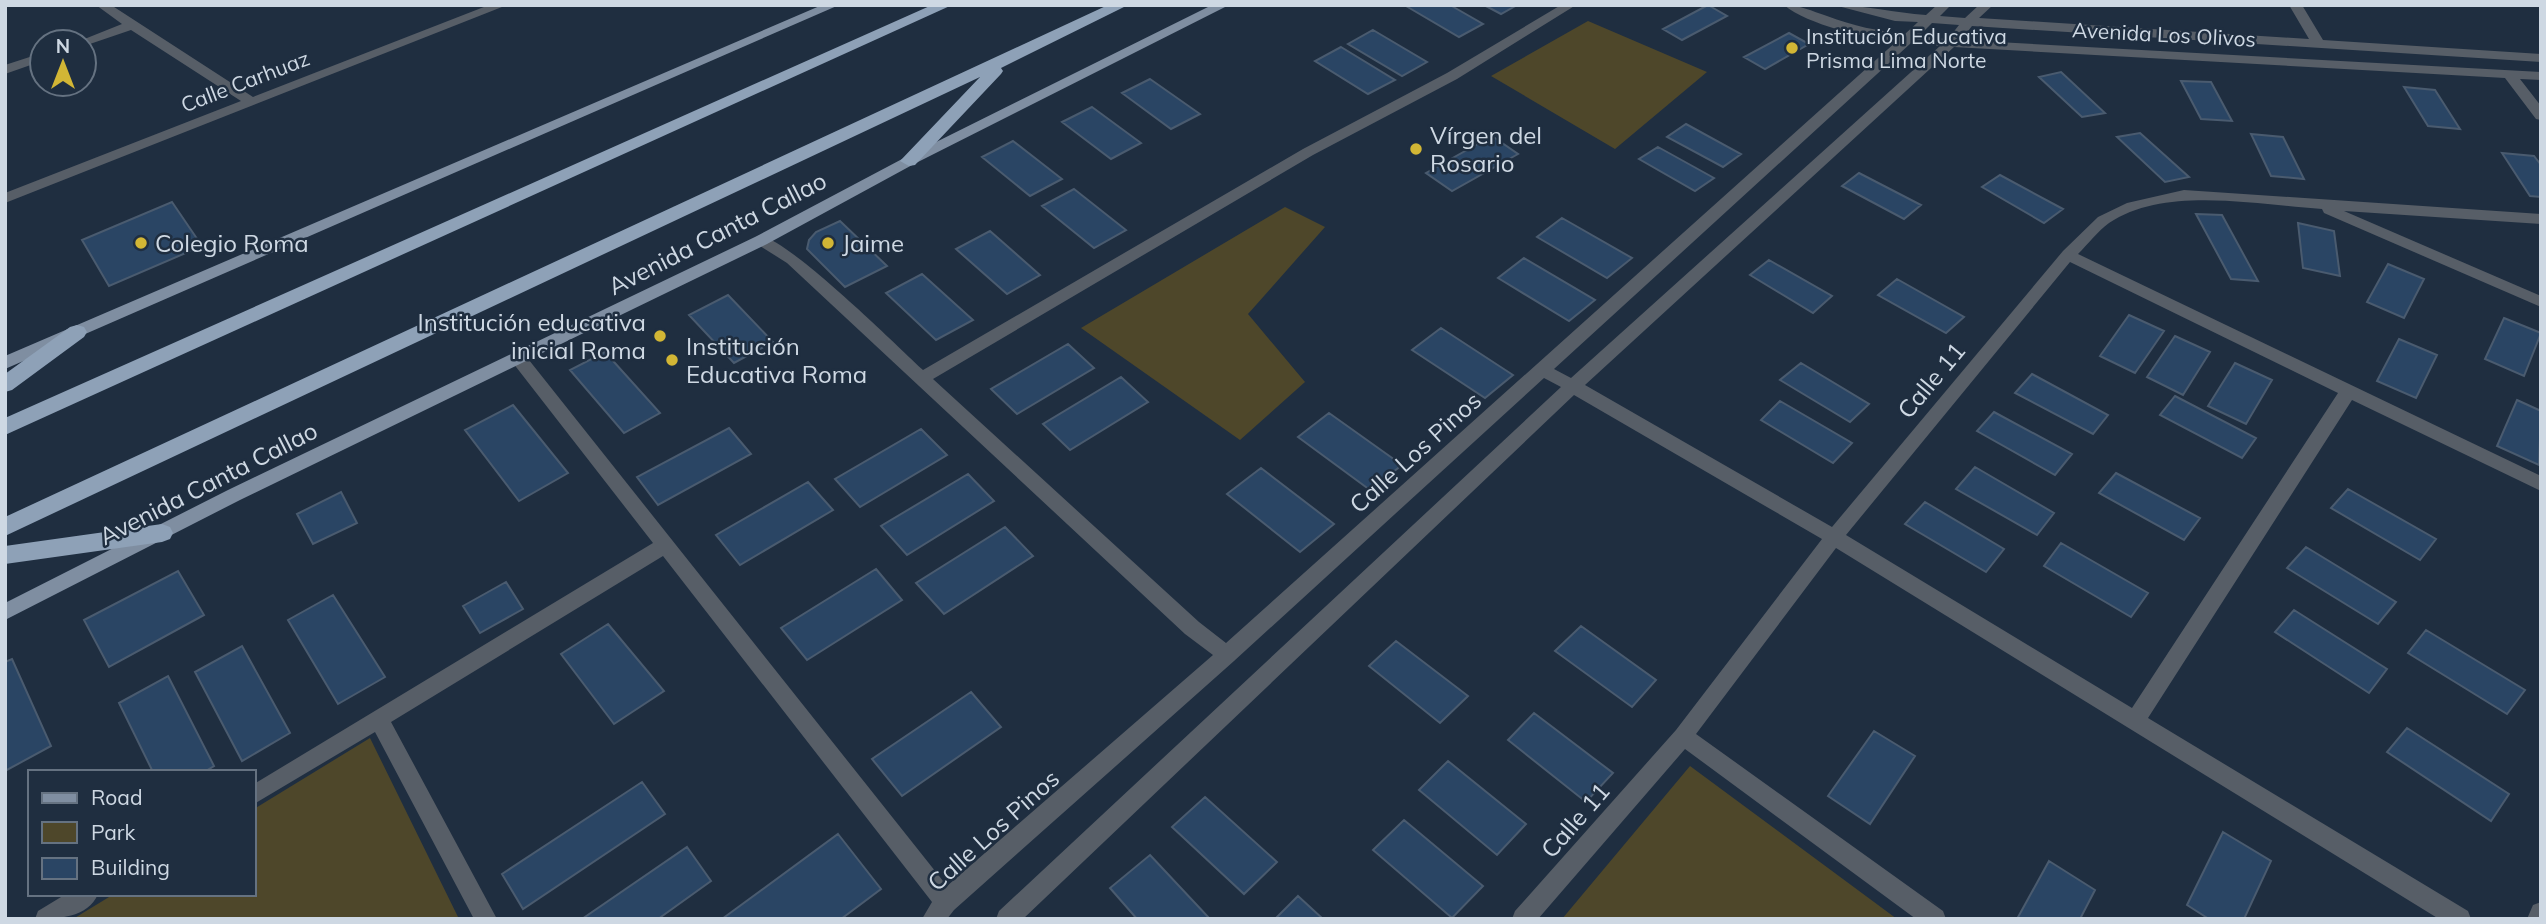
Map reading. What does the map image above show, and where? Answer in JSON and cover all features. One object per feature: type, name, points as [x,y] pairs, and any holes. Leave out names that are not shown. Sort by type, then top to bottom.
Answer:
[{"type":"highway","points":[[5,427],[944,5]]},
{"type":"highway","name":"Avenida Canta Callao","points":[[5,527],[1121,5]]},
{"type":"highway","points":[[909,161],[1003,62]]},
{"type":"highway","points":[[5,385],[77,332]]},
{"type":"highway","points":[[5,555],[162,533]]},
{"type":"main road","points":[[5,363],[833,5]]},
{"type":"main road","name":"Avenida Canta Callao","points":[[5,612],[331,448],[762,240],[909,161],[1223,5]]},
{"type":"street","points":[[103,5],[250,101]]},
{"type":"street","points":[[461,5],[478,14]]},
{"type":"street","name":"Calle Carhuaz","points":[[5,198],[501,5]]},
{"type":"street","points":[[920,379],[1308,152],[1452,76],[1570,5]]},
{"type":"street","name":"Avenida Los Olivos","points":[[1790,5],[1849,29],[1875,35],[1951,43],[2541,76]]},
{"type":"street","name":"Avenida Los Olivos","points":[[1840,5],[1883,15],[1928,19],[2541,58]]},
{"type":"street","name":"Calle Los Pinos","points":[[933,919],[946,902],[1227,654],[1911,39],[1928,19],[1945,5]]},
{"type":"street","points":[[1007,919],[1573,386],[1951,43],[1987,5]]},
{"type":"street","points":[[2295,5],[2318,43]]},
{"type":"street","points":[[98,37],[132,25]]},
{"type":"street","points":[[5,70],[28,62]]},
{"type":"street","points":[[2510,74],[2541,116]]},
{"type":"street","name":"Calle 11","points":[[1523,919],[1684,736],[1834,537],[2068,255],[2103,220],[2132,206],[2184,195],[2541,219]]},
{"type":"street","points":[[2315,204],[2541,302]]},
{"type":"street","points":[[762,240],[792,259],[1192,628],[1227,654]]},
{"type":"street","points":[[2068,255],[2541,484]]},
{"type":"street","points":[[519,359],[946,902]]},
{"type":"street","points":[[1543,370],[1834,537],[2460,919]]},
{"type":"street","points":[[2135,721],[2349,390]]},
{"type":"street","points":[[256,794],[665,545]]},
{"type":"street","points":[[379,720],[486,919]]},
{"type":"street","points":[[1684,736],[1935,919]]},
{"type":"street","points":[[46,919],[84,896]]},
{"type":"street","points":[[2538,919],[2541,913]]},
{"type":"green space","points":[[1588,21],[1707,72],[1615,149],[1491,76]]},
{"type":"green space","points":[[1285,207],[1325,227],[1248,314],[1305,382],[1240,440],[1081,328]]},
{"type":"green space","points":[[370,738],[459,919],[73,919],[111,896],[256,896],[256,808]]},
{"type":"green space","points":[[1690,766],[1897,919],[1562,919]]},
{"type":"building","points":[[1450,5],[1483,24],[1459,37],[1406,6]]},
{"type":"building","points":[[1484,5],[1517,5],[1501,14]]},
{"type":"building","points":[[1708,5],[1727,16],[1682,40],[1663,29]]},
{"type":"building","points":[[1373,30],[1427,62],[1402,76],[1348,44]]},
{"type":"building","points":[[1789,33],[1809,44],[1765,69],[1744,57]]},
{"type":"building","points":[[1341,47],[1395,80],[1368,94],[1315,61]]},
{"type":"building","points":[[2061,72],[2105,113],[2082,117],[2039,77]]},
{"type":"building","points":[[1150,79],[1200,114],[1171,129],[1122,93]]},
{"type":"building","points":[[2181,81],[2211,82],[2232,121],[2201,119]]},
{"type":"building","points":[[2404,87],[2435,90],[2460,129],[2428,126]]},
{"type":"building","points":[[1092,107],[1141,143],[1111,159],[1062,122]]},
{"type":"building","points":[[1686,124],[1741,154],[1723,167],[1667,137]]},
{"type":"building","points":[[2140,133],[2189,177],[2165,182],[2117,137]]},
{"type":"building","points":[[2251,134],[2283,137],[2304,179],[2271,176]]},
{"type":"building","points":[[1492,136],[1518,154],[1452,191],[1426,173]]},
{"type":"building","points":[[1013,141],[1062,179],[1030,196],[982,157]]},
{"type":"building","points":[[1658,147],[1714,178],[1695,191],[1639,159]]},
{"type":"building","points":[[2502,153],[2534,156],[2541,165],[2541,197],[2530,196]]},
{"type":"building","points":[[1859,173],[1921,205],[1904,219],[1842,186]]},
{"type":"building","points":[[2000,175],[2063,209],[2044,223],[1982,187]]},
{"type":"building","points":[[1074,189],[1126,230],[1094,248],[1042,206]]},
{"type":"building","name":"Colegio Roma","points":[[172,202],[202,246],[109,286],[82,240]]},
{"type":"building","points":[[2196,214],[2222,215],[2258,281],[2231,279]]},
{"type":"building","points":[[1562,218],[1632,258],[1607,278],[1537,237]]},
{"type":"building","points":[[840,221],[887,266],[845,287],[807,249],[809,240],[816,232]]},
{"type":"building","points":[[2298,223],[2334,231],[2340,276],[2303,268]]},
{"type":"building","points":[[990,231],[1040,275],[1007,294],[956,249]]},
{"type":"building","points":[[1524,258],[1595,300],[1569,321],[1498,278]]},
{"type":"building","points":[[1769,260],[1832,296],[1813,313],[1750,275]]},
{"type":"building","points":[[2388,264],[2424,279],[2404,318],[2367,302]]},
{"type":"building","points":[[922,274],[973,320],[936,340],[886,293]]},
{"type":"building","points":[[1897,279],[1964,317],[1946,333],[1878,295]]},
{"type":"building","points":[[728,295],[773,342],[734,363],[689,315]]},
{"type":"building","points":[[2129,315],[2164,331],[2135,373],[2100,356]]},
{"type":"building","points":[[2504,318],[2541,333],[2524,376],[2485,359]]},
{"type":"building","points":[[1441,328],[1513,375],[1485,398],[1412,350]]},
{"type":"building","points":[[2175,336],[2210,352],[2183,395],[2147,377]]},
{"type":"building","points":[[2399,339],[2437,355],[2416,398],[2377,381]]},
{"type":"building","points":[[1068,344],[1094,368],[1017,414],[991,389]]},
{"type":"building","points":[[605,352],[660,413],[624,433],[570,370]]},
{"type":"building","points":[[1801,363],[1869,404],[1850,422],[1780,380]]},
{"type":"building","points":[[2235,363],[2272,380],[2246,424],[2208,406]]},
{"type":"building","points":[[2032,374],[2108,415],[2093,434],[2015,393]]},
{"type":"building","points":[[1121,377],[1148,402],[1070,450],[1043,424]]},
{"type":"building","points":[[2175,396],[2256,438],[2242,458],[2160,415]]},
{"type":"building","points":[[2517,400],[2541,411],[2539,465],[2497,446]]},
{"type":"building","points":[[1780,401],[1852,443],[1833,463],[1761,420]]},
{"type":"building","points":[[513,405],[568,473],[519,501],[465,430]]},
{"type":"building","points":[[1994,412],[2072,454],[2055,475],[1977,431]]},
{"type":"building","points":[[1329,413],[1402,465],[1370,490],[1298,437]]},
{"type":"building","points":[[729,428],[751,454],[658,505],[637,477]]},
{"type":"building","points":[[921,429],[947,455],[860,507],[835,479]]},
{"type":"building","points":[[1975,467],[2054,513],[2037,535],[1956,489]]},
{"type":"building","points":[[1261,468],[1334,524],[1300,552],[1227,494]]},
{"type":"building","points":[[2116,473],[2200,518],[2184,540],[2099,493]]},
{"type":"building","points":[[968,474],[994,501],[907,555],[881,526]]},
{"type":"building","points":[[808,482],[833,510],[740,565],[716,535]]},
{"type":"building","points":[[2348,489],[2436,539],[2420,560],[2331,508]]},
{"type":"building","points":[[341,492],[357,523],[313,544],[297,514]]},
{"type":"building","points":[[1925,502],[2004,549],[1986,572],[1905,524]]},
{"type":"building","points":[[1005,527],[1033,556],[944,614],[916,583]]},
{"type":"building","points":[[2061,543],[2148,593],[2131,617],[2044,566]]},
{"type":"building","points":[[2306,547],[2396,602],[2378,624],[2287,568]]},
{"type":"building","points":[[876,569],[902,600],[807,660],[781,628]]},
{"type":"building","points":[[178,571],[204,615],[109,667],[84,620]]},
{"type":"building","points":[[506,582],[523,609],[480,633],[463,606]]},
{"type":"building","points":[[333,595],[385,677],[338,704],[288,620]]},
{"type":"building","points":[[2294,610],[2387,669],[2369,693],[2275,632]]},
{"type":"building","points":[[608,624],[664,691],[614,724],[561,654]]},
{"type":"building","points":[[1581,626],[1656,680],[1632,707],[1555,651]]},
{"type":"building","points":[[2426,630],[2525,690],[2507,714],[2408,653]]},
{"type":"building","points":[[1396,641],[1468,696],[1440,723],[1369,666]]},
{"type":"building","points":[[242,646],[290,733],[242,761],[195,672]]},
{"type":"building","points":[[12,659],[51,746],[5,771],[5,662]]},
{"type":"building","points":[[168,676],[214,766],[207,770],[152,770],[119,703]]},
{"type":"building","points":[[971,692],[1001,727],[902,796],[872,759]]},
{"type":"building","points":[[1534,713],[1613,773],[1586,802],[1508,740]]},
{"type":"building","points":[[2407,728],[2509,794],[2491,821],[2387,752]]},
{"type":"building","points":[[1874,731],[1915,756],[1870,824],[1828,796]]},
{"type":"building","points":[[1448,761],[1526,824],[1497,855],[1419,790]]},
{"type":"building","points":[[642,782],[665,814],[523,909],[502,874]]},
{"type":"building","points":[[1205,797],[1277,862],[1244,894],[1172,827]]},
{"type":"building","points":[[1404,820],[1483,886],[1452,918],[1373,850]]},
{"type":"building","points":[[2223,832],[2271,861],[2244,919],[2209,919],[2187,905]]},
{"type":"building","points":[[838,834],[881,889],[841,919],[722,919]]},
{"type":"building","points":[[687,847],[711,881],[658,919],[582,919]]},
{"type":"building","points":[[1150,855],[1210,919],[1137,919],[1110,888]]},
{"type":"building","points":[[2049,861],[2095,890],[2080,919],[2017,919]]},
{"type":"building","points":[[1298,896],[1323,919],[1275,919]]},
{"type":"place","name":"Institución Educativa Prisma Lima Norte","points":[[1792,48]]},
{"type":"place","name":"Vírgen del Rosario","points":[[1416,149]]},
{"type":"place","name":"Colegio Roma","points":[[141,243]]},
{"type":"place","name":"Jaime","points":[[828,243]]},
{"type":"place","name":"Institución educativa inicial Roma","points":[[660,336]]},
{"type":"place","name":"Institución Educativa Roma","points":[[672,360]]}]
